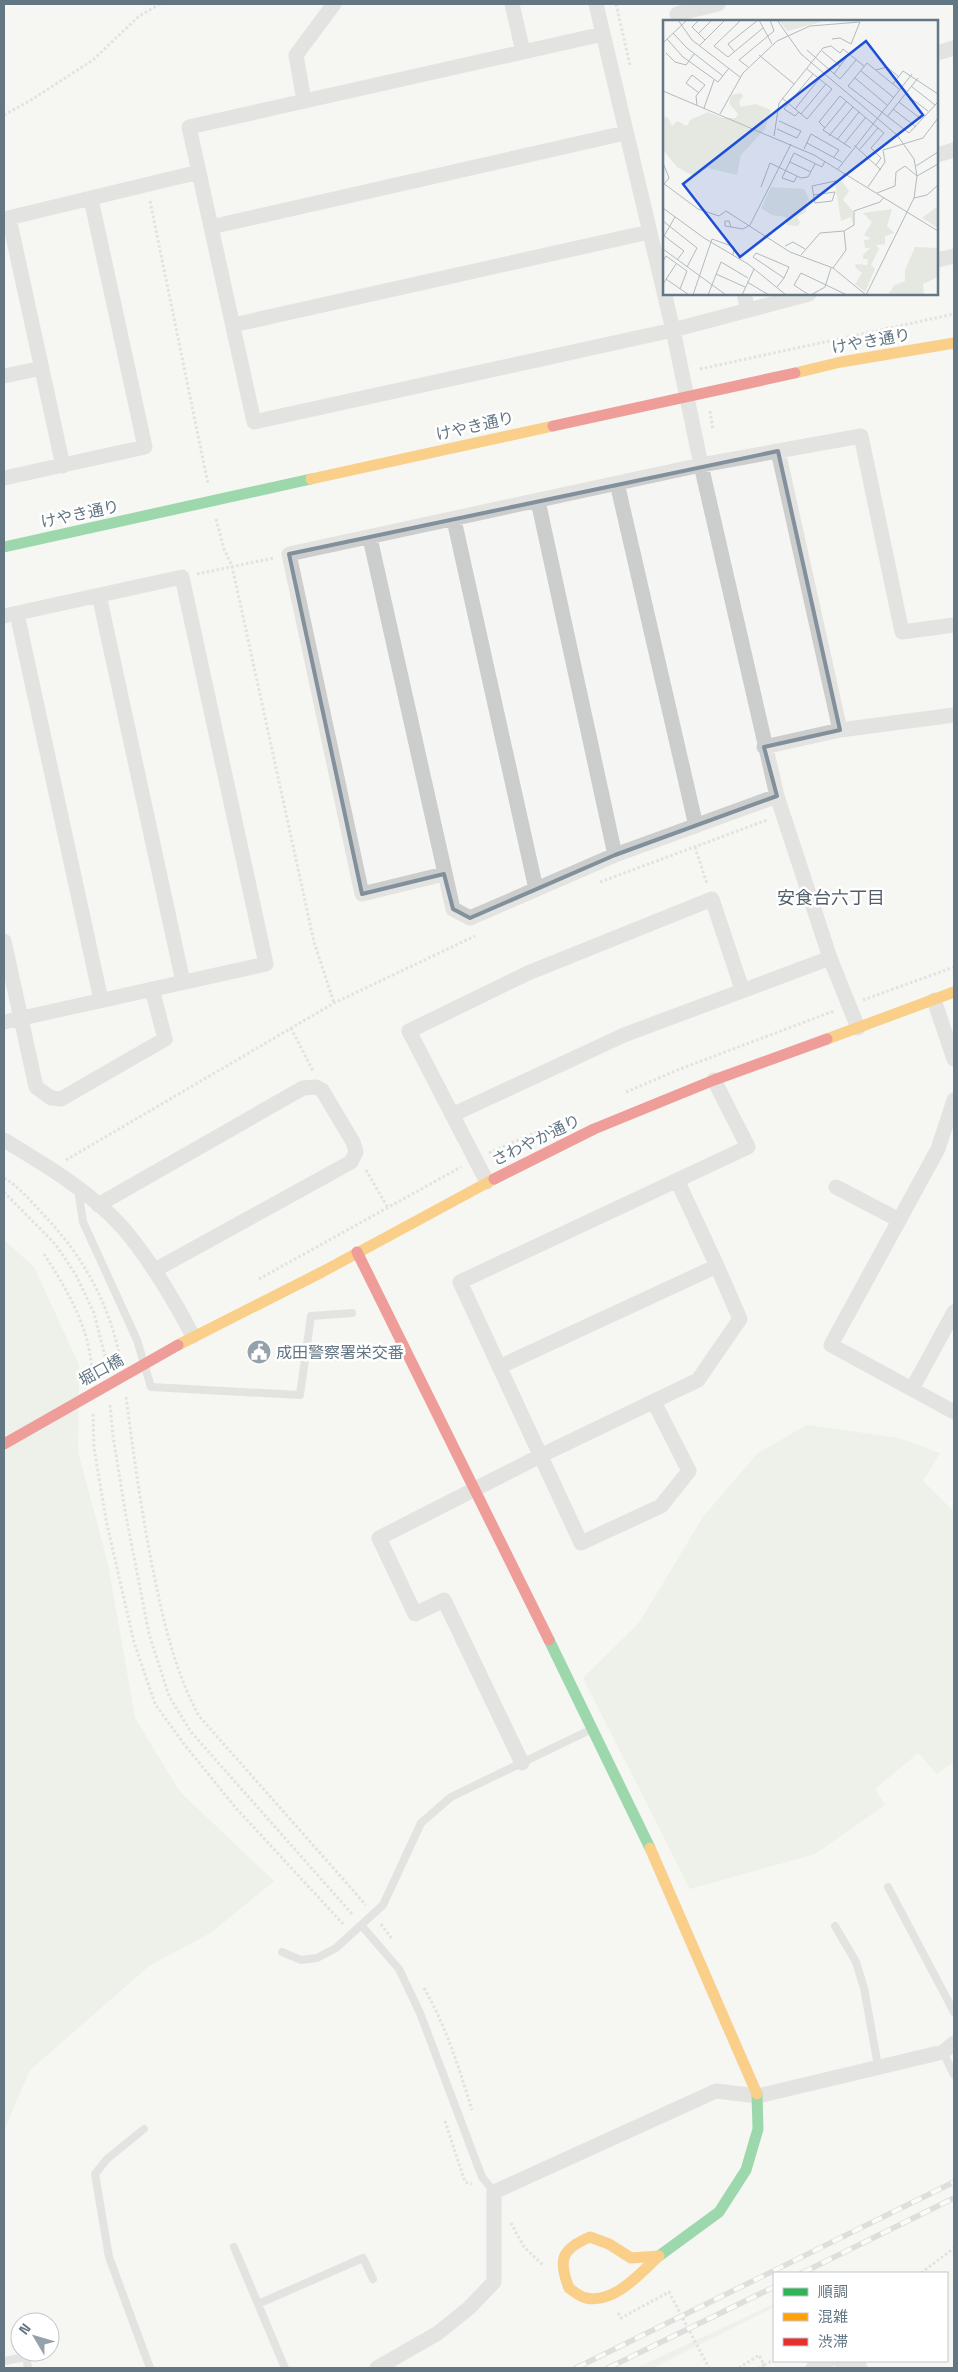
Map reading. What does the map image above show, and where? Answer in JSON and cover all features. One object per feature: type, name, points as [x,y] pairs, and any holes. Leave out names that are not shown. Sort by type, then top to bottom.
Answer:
[{"type":"street","points":[[304,101],[296,55],[334,4]]},
{"type":"street","points":[[512,4],[523,52]]},
{"type":"street","points":[[596,4],[663,289]]},
{"type":"street","points":[[677,13],[718,4]]},
{"type":"street","points":[[603,34],[189,127],[254,422],[673,330],[805,295]]},
{"type":"street","points":[[938,53],[954,48]]},
{"type":"street","points":[[211,227],[625,133]]},
{"type":"street","points":[[938,155],[954,150]]},
{"type":"street","points":[[63,466],[42,368],[6,219],[91,200],[199,172]]},
{"type":"street","points":[[4,478],[145,447],[91,200]]},
{"type":"street","points":[[233,325],[649,232]]},
{"type":"street","points":[[938,260],[954,256]]},
{"type":"street","points":[[664,295],[764,747],[777,796],[830,958],[858,1028]]},
{"type":"street","points":[[744,295],[748,310]]},
{"type":"street","name":"けやき通り","points":[[4,547],[548,427],[707,394],[841,362],[954,343]]},
{"type":"street","points":[[4,376],[42,368]]},
{"type":"street","points":[[444,874],[362,894],[289,554],[454,520],[701,464],[861,436],[902,632],[954,625]]},
{"type":"street","points":[[778,451],[840,730]]},
{"type":"street","points":[[617,483],[696,826]]},
{"type":"street","points":[[538,501],[615,854]]},
{"type":"street","points":[[454,520],[536,889]]},
{"type":"street","points":[[370,538],[453,909],[470,918],[615,854],[777,796]]},
{"type":"street","points":[[4,1022],[266,964],[182,577],[10,615],[101,1000]]},
{"type":"street","points":[[99,595],[183,982]]},
{"type":"street","points":[[764,747],[840,730],[954,715]]},
{"type":"street","points":[[487,1182],[409,1031],[528,973],[712,900],[742,989]]},
{"type":"street","points":[[4,942],[36,1087],[51,1098],[61,1099],[164,1039],[152,989]]},
{"type":"street","points":[[452,1115],[624,1035],[742,989],[830,958]]},
{"type":"street","name":"さわやか通り","points":[[152,1360],[193,1336],[357,1252],[487,1182],[594,1129],[714,1080],[954,992]]},
{"type":"street","points":[[934,1000],[954,1059]]},
{"type":"street","points":[[654,1402],[689,1470],[660,1506],[581,1543],[460,1282],[748,1147],[714,1080]]},
{"type":"street","points":[[98,1205],[303,1088],[316,1087],[322,1090],[353,1142],[356,1152],[351,1162],[155,1270]]},
{"type":"street","points":[[954,1100],[938,1149],[831,1345],[954,1412]]},
{"type":"street","points":[[4,1140],[51,1169],[78,1189],[122,1228],[155,1270],[193,1336]]},
{"type":"street","points":[[522,1763],[444,1600],[415,1614],[379,1538],[540,1456],[698,1380],[740,1319],[718,1266],[677,1180]]},
{"type":"street","points":[[836,1187],[899,1220]]},
{"type":"street","points":[[357,1252],[476,1489],[665,1879],[758,2096],[758,2129],[746,2170],[719,2212],[659,2256],[637,2276],[606,2297],[586,2298],[569,2288],[561,2268],[565,2253],[578,2241],[590,2236],[609,2244],[631,2258],[659,2256]]},
{"type":"street","points":[[500,1368],[718,1266]]},
{"type":"street","points":[[912,1389],[954,1312]]},
{"type":"street","name":"堀口橋","points":[[4,1444],[152,1360]]},
{"type":"street","points":[[377,2368],[438,2334],[469,2308],[494,2282],[494,2192],[716,2091],[758,2096],[949,2048]]},
{"type":"street","points":[[813,2368],[826,2362]]},
{"type":"street","points":[[846,2362],[857,2364],[860,2368]]},
{"type":"lane","points":[[78,1189],[83,1222],[137,1340],[151,1387],[300,1395],[311,1316],[352,1312]]},
{"type":"lane","points":[[282,1952],[301,1960],[317,1958],[336,1948],[383,1905],[421,1824],[452,1797],[593,1729]]},
{"type":"lane","points":[[888,1887],[954,2012]]},
{"type":"lane","points":[[361,1925],[399,1969],[420,2013],[482,2177],[494,2192]]},
{"type":"lane","points":[[835,1926],[856,1962],[864,1988],[878,2066]]},
{"type":"lane","points":[[949,2048],[954,2075]]},
{"type":"lane","points":[[144,2129],[108,2159],[95,2174],[109,2257],[150,2368]]},
{"type":"lane","points":[[234,2247],[285,2368]]},
{"type":"lane","points":[[258,2304],[363,2258],[372,2279]]},
{"type":"lane","points":[[4,2361],[26,2357],[28,2368]]},
{"type":"path","points":[[4,114],[32,100],[93,60],[139,16],[160,4]]},
{"type":"path","points":[[147,186],[212,502],[224,549],[232,566],[312,933],[334,1003]]},
{"type":"path","points":[[700,369],[954,314]]},
{"type":"path","points":[[698,361],[707,394],[713,432]]},
{"type":"path","points":[[182,577],[289,554]]},
{"type":"path","points":[[598,882],[783,814]]},
{"type":"path","points":[[695,847],[712,900]]},
{"type":"path","points":[[51,1169],[334,1003],[481,933]]},
{"type":"path","points":[[291,1028],[322,1090]]},
{"type":"path","points":[[356,1152],[400,1228]]},
{"type":"path","points":[[4,1178],[15,1184],[65,1237],[87,1269],[106,1309],[121,1364]]},
{"type":"path","points":[[4,1192],[56,1244],[76,1275],[94,1313],[107,1366]]},
{"type":"path","points":[[44,1254],[81,1317],[91,1360],[92,1379]]},
{"type":"path","points":[[125,1391],[147,1542],[163,1618],[184,1689],[199,1716],[374,1915],[398,1946]]},
{"type":"path","points":[[110,1396],[113,1436],[126,1516],[149,1634],[169,1696],[191,1732],[361,1925]]},
{"type":"path","points":[[92,1409],[94,1448],[106,1520],[134,1642],[155,1704],[184,1744],[235,1807],[352,1934]]},
{"type":"path","points":[[422,1984],[438,2014],[473,2111]]},
{"type":"path","points":[[444,2116],[464,2182],[494,2192]]},
{"type":"path","points":[[507,2215],[524,2247],[542,2265],[561,2268]]},
{"type":"path","points":[[923,2272],[954,2248]]},
{"type":"path","points":[[606,2297],[621,2318],[669,2292],[709,2368]]},
{"type":"path","points":[[739,2368],[759,2355],[764,2365]]},
{"type":"path","points":[[758,2368],[773,2360]]},
{"type":"highlighted area","points":[[778,451],[840,730],[764,747],[777,796],[615,855],[470,918],[453,909],[444,874],[362,894],[289,554]]},
{"type":"shaded area","points":[[4,1240],[34,1267],[79,1365],[78,1452],[108,1564],[135,1718],[180,1792],[274,1881],[212,1932],[149,1966],[30,2070],[4,2130]]},
{"type":"shaded area","points":[[807,1425],[899,1438],[940,1453],[923,1481],[954,1512],[954,1761],[937,1774],[918,1753],[875,1789],[885,1805],[815,1854],[690,1889],[583,1678],[639,1623],[703,1517],[758,1453]]},
{"type":"shaded area","points":[[773,2304],[773,2308],[653,2368],[636,2368]]},
{"type":"railway","points":[[576,2368],[954,2182]]},
{"type":"railway","points":[[804,2272],[954,2198]]},
{"type":"railway","points":[[608,2368],[773,2287]]},
{"type":"traffic: fast","points":[[4,547],[311,479]]},
{"type":"traffic: fast","points":[[549,1640],[650,1848]]},
{"type":"traffic: fast","points":[[659,2256],[719,2212],[746,2170],[758,2129],[757,2094]]},
{"type":"traffic: slow","points":[[795,373],[841,362],[954,343]]},
{"type":"traffic: slow","points":[[311,479],[553,426]]},
{"type":"traffic: slow","points":[[827,1039],[954,992]]},
{"type":"traffic: slow","points":[[178,1345],[322,1272],[494,1179]]},
{"type":"traffic: slow","points":[[650,1848],[757,2094]]},
{"type":"traffic: slow","points":[[590,2237],[609,2244],[631,2258],[659,2256],[617,2292],[597,2299],[584,2297],[569,2288],[563,2263],[564,2256],[573,2246],[590,2237]]},
{"type":"traffic: jam","points":[[553,426],[795,373]]},
{"type":"traffic: jam","points":[[494,1179],[594,1129],[714,1080],[827,1039]]},
{"type":"traffic: jam","points":[[357,1252],[549,1640]]},
{"type":"traffic: jam","points":[[4,1444],[178,1345]]},
{"type":"place","name":"成田警察署栄交番","points":[[259,1352]]},
{"type":"district","name":"安食台六丁目","points":[[831,897]]}]
